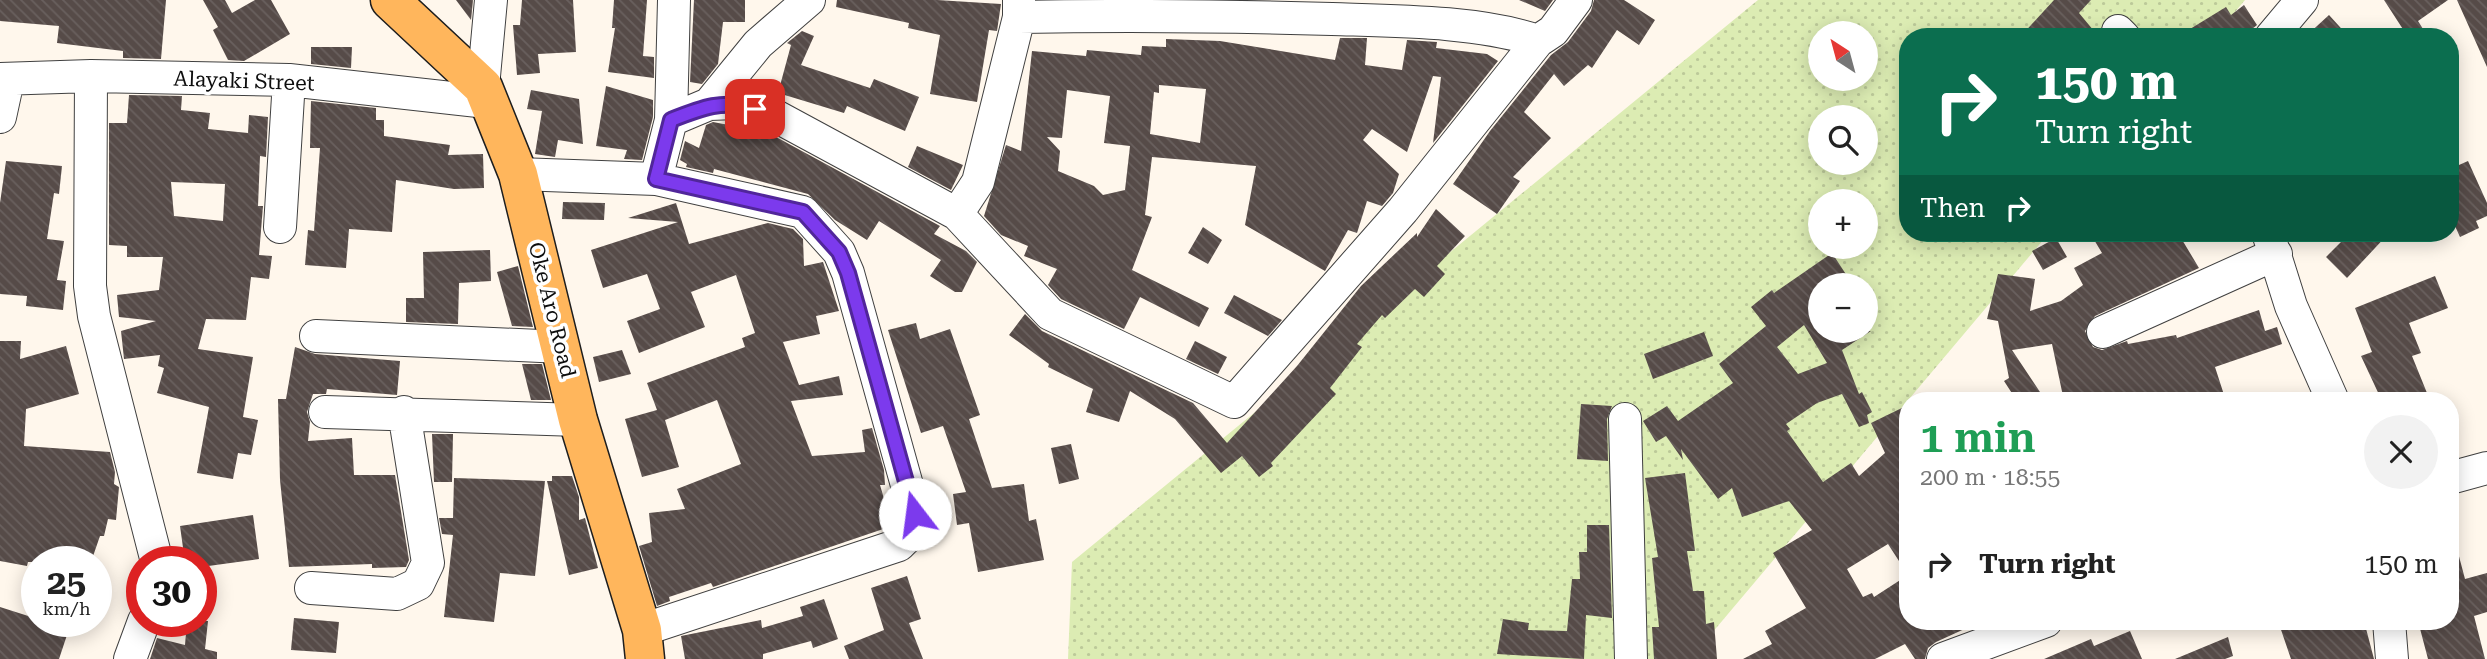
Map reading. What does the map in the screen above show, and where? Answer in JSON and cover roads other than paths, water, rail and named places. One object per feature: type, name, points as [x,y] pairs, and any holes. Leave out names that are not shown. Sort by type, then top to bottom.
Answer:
[{"type":"main road","name":"Oke Aro Road","points":[[390,0],[485,95],[518,174],[578,420],[644,645]]},
{"type":"street","points":[[485,95],[491,0]]},
{"type":"street","points":[[656,179],[671,120],[674,0]]},
{"type":"street","points":[[709,104],[758,44],[809,0]]},
{"type":"street","points":[[671,120],[709,104],[737,103],[772,114],[957,214],[1050,314],[1234,402],[1403,210],[1538,41],[1553,31],[1576,0]]},
{"type":"street","points":[[2279,28],[2302,0]]},
{"type":"street","points":[[957,214],[978,182],[1019,8],[1381,21],[1502,31],[1538,41]]},
{"type":"street","points":[[91,76],[90,286],[94,316],[153,546]]},
{"type":"street","name":"Alayaki Street","points":[[4,80],[91,76],[289,80],[485,95]]},
{"type":"street","points":[[0,117],[4,80]]},
{"type":"street","points":[[280,228],[289,80]]},
{"type":"street","points":[[518,174],[656,179],[803,212],[839,252],[848,273],[915,514],[912,531],[899,545],[644,645]]},
{"type":"street","points":[[2103,332],[2272,244],[2291,306],[2329,392]]},
{"type":"street","points":[[316,336],[562,346]]},
{"type":"street","points":[[325,412],[404,412],[578,420]]},
{"type":"street","points":[[311,588],[397,594],[418,584],[428,563],[404,412]]},
{"type":"street","points":[[1625,419],[1631,659]]},
{"type":"street","points":[[2459,476],[2487,468]]},
{"type":"street","points":[[1943,659],[1980,653],[2027,630]]},
{"type":"street","points":[[2390,630],[2392,659]]},
{"type":"street","points":[[130,659],[138,637]]}]
